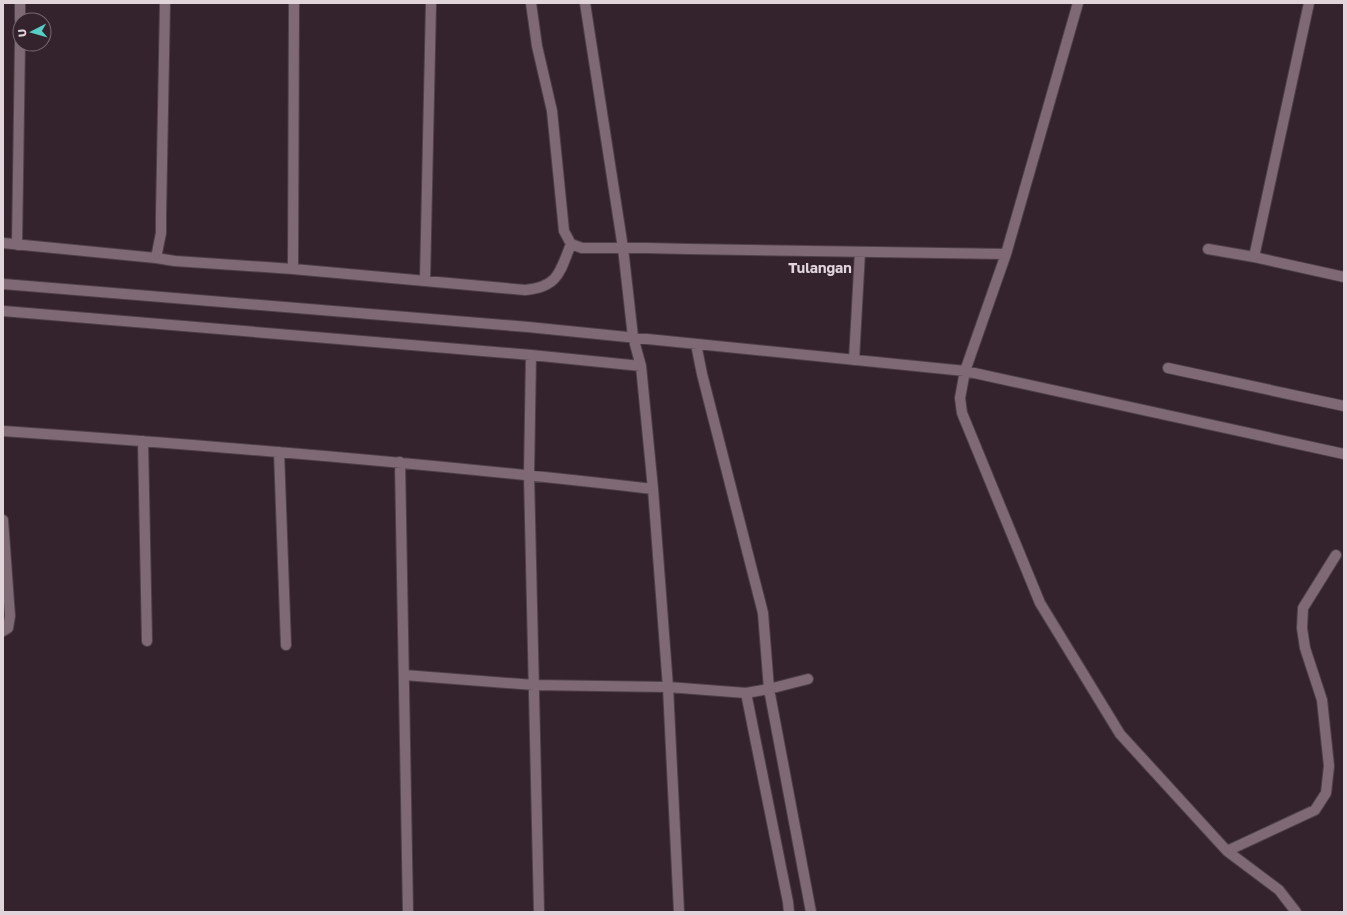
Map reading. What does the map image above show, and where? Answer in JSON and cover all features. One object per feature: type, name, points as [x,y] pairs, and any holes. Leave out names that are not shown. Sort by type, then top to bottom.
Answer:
[{"type":"street","points":[[156,258],[161,233],[165,3]]},
{"type":"street","points":[[293,269],[294,3]]},
{"type":"street","points":[[425,281],[431,3]]},
{"type":"street","points":[[531,3],[537,46],[552,111],[564,231],[572,244],[582,248],[1006,254]]},
{"type":"street","points":[[585,3],[623,248],[633,337],[641,366],[653,489],[668,688],[679,912]]},
{"type":"street","points":[[1078,3],[1006,254],[966,371],[960,398],[962,413],[1040,603],[1120,734],[1227,851],[1278,890],[1296,912]]},
{"type":"street","points":[[1254,257],[1309,3]]},
{"type":"street","points":[[17,245],[20,52]]},
{"type":"street","points":[[3,243],[175,261],[293,269],[525,290],[539,289],[552,282],[561,269],[572,244]]},
{"type":"street","points":[[1208,249],[1254,257],[1344,277]]},
{"type":"street","points":[[854,360],[860,252]]},
{"type":"street","points":[[3,284],[633,337],[966,371],[1344,454]]},
{"type":"street","points":[[3,311],[531,355],[641,366]]},
{"type":"street","points":[[696,344],[702,374],[763,612],[769,689],[811,912]]},
{"type":"street","points":[[531,355],[529,475],[539,912]]},
{"type":"street","points":[[1168,368],[1344,406]]},
{"type":"street","points":[[3,431],[400,462],[653,489]]},
{"type":"street","points":[[143,441],[147,641]]},
{"type":"street","points":[[279,452],[286,645]]},
{"type":"street","points":[[400,462],[408,912]]},
{"type":"street","points":[[3,520],[10,616],[8,628],[3,630]]},
{"type":"street","points":[[1227,851],[1314,810],[1326,793],[1329,766],[1322,700],[1305,648],[1302,628],[1303,608],[1336,555]]},
{"type":"street","points":[[404,675],[534,685],[668,688],[746,693],[808,679]]},
{"type":"street","points":[[746,693],[789,912]]},
{"type":"district","name":"Tulangan","points":[[820,267]]}]
